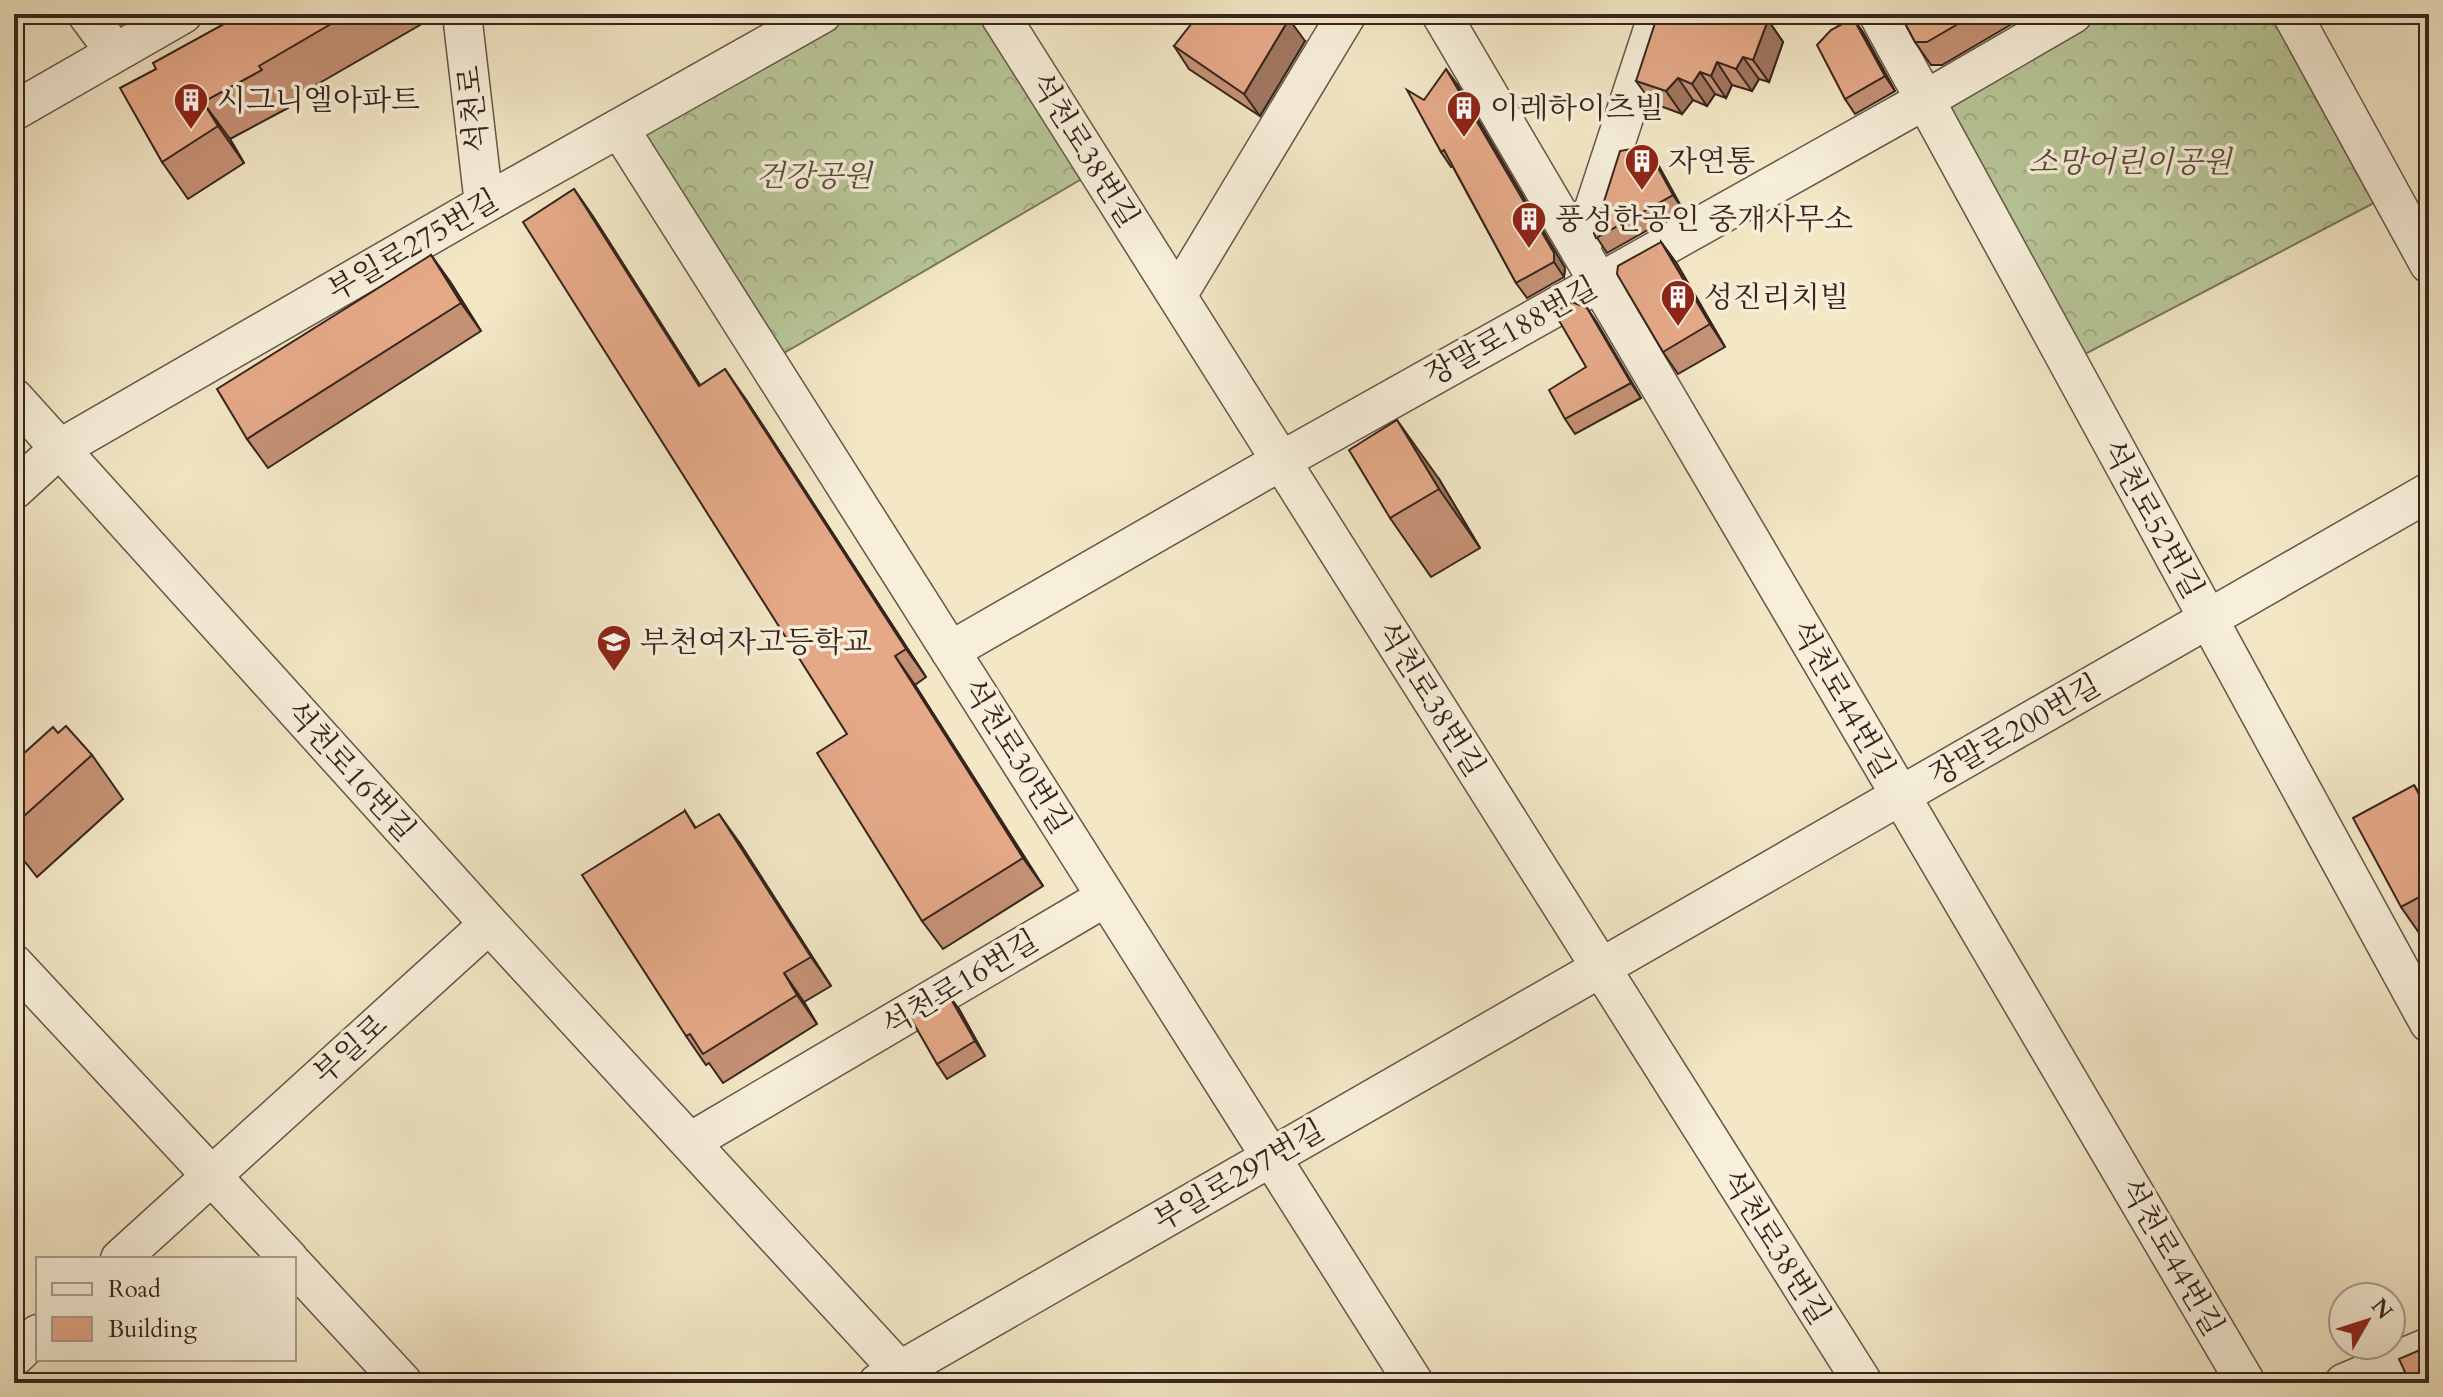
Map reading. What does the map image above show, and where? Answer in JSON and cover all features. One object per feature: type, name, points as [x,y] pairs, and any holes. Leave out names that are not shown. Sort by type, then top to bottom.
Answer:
[{"type":"street","points":[[87,14],[115,52]]},
{"type":"street","points":[[14,111],[183,14]]},
{"type":"street","name":"석천로","points":[[462,14],[484,204]]},
{"type":"street","name":"부일로275번길","points":[[14,490],[59,449],[822,14]]},
{"type":"street","name":"석천로38번길","points":[[999,14],[1863,1383]]},
{"type":"street","points":[[1177,296],[1347,14]]},
{"type":"street","name":"석천로44번길","points":[[1441,14],[2246,1383]]},
{"type":"street","points":[[1589,266],[1658,14]]},
{"type":"street","name":"석천로52번길","points":[[1878,14],[2429,1023]]},
{"type":"street","name":"장말로188번길","points":[[950,651],[1281,461],[1589,266],[1925,100],[2073,14]]},
{"type":"street","points":[[2292,14],[2429,264]]},
{"type":"street","name":"석천로30번길","points":[[619,128],[1414,1383]]},
{"type":"street","name":"석천로16번길","points":[[14,398],[690,1142],[896,1379]]},
{"type":"street","name":"장말로200번길","points":[[1601,968],[2429,492]]},
{"type":"street","name":"석천로16번길","points":[[690,1142],[1106,897]]},
{"type":"street","name":"부일로","points":[[122,1257],[489,924]]},
{"type":"street","points":[[14,964],[287,1257]]},
{"type":"street","name":"부일로297번길","points":[[896,1379],[1271,1157],[1601,968]]},
{"type":"street","points":[[296,1267],[403,1383]]},
{"type":"street","points":[[30,1383],[14,1357],[36,1336]]},
{"type":"street","points":[[2344,1383],[2429,1347]]},
{"type":"green space","name":"건강공원","points":[[822,14],[999,14],[1097,170],[767,363],[619,128]]},
{"type":"green space","name":"소망어린이공원","points":[[2073,14],[2292,14],[2391,194],[2068,363],[1925,100]]},
{"type":"building","points":[[242,14],[348,14],[259,66],[262,70],[203,102],[218,126],[162,162],[120,88],[156,69],[153,63]]},
{"type":"building","points":[[1199,14],[1280,14],[1289,19],[1244,94],[1174,46]]},
{"type":"building","points":[[1658,14],[1752,14],[1768,20],[1753,60],[1743,57],[1736,69],[1717,62],[1711,76],[1700,72],[1692,84],[1678,78],[1666,91],[1636,81]]},
{"type":"building","points":[[1900,14],[1975,14],[1927,42],[1915,42]]},
{"type":"building","points":[[1853,18],[1885,76],[1845,99],[1817,45],[1831,30]]},
{"type":"building","points":[[1446,69],[1554,253],[1554,262],[1516,283],[1444,150],[1441,152],[1407,90],[1424,100]]},
{"type":"building","points":[[1646,146],[1673,195],[1596,238],[1594,233],[1620,151]]},
{"type":"building","points":[[574,189],[699,386],[725,369],[906,649],[895,656],[1023,858],[922,921],[817,753],[847,734],[523,222]]},
{"type":"building","name":"성진리치빌","points":[[1661,242],[1710,324],[1663,352],[1617,274],[1618,266]]},
{"type":"building","points":[[431,255],[461,303],[247,439],[217,389]]},
{"type":"building","points":[[1572,302],[1587,308],[1631,383],[1565,419],[1549,390],[1586,367],[1554,312]]},
{"type":"building","points":[[1397,420],[1439,489],[1390,518],[1349,450]]},
{"type":"building","points":[[66,726],[92,755],[14,825],[14,746],[22,755],[53,727],[58,733]]},
{"type":"building","points":[[2414,785],[2429,813],[2429,892],[2401,907],[2353,818]]},
{"type":"building","points":[[685,811],[695,828],[719,814],[811,957],[784,973],[797,995],[703,1054],[690,1034],[686,1036],[582,875]]},
{"type":"building","points":[[948,994],[975,1041],[937,1064],[910,1017]]},
{"type":"building","points":[[2429,1346],[2429,1383],[2410,1383],[2400,1361],[2407,1361],[2407,1356]]},
{"type":"place","name":"시그니엘아파트","points":[[191,131]]},
{"type":"place","name":"이레하이츠빌","points":[[1464,139]]},
{"type":"place","name":"자연통","points":[[1642,192]]},
{"type":"place","name":"풍성한공인 중개사무소","points":[[1529,250]]},
{"type":"place","name":"성진리치빌","points":[[1678,328]]},
{"type":"place","name":"부천여자고등학교","points":[[614,673]]}]
